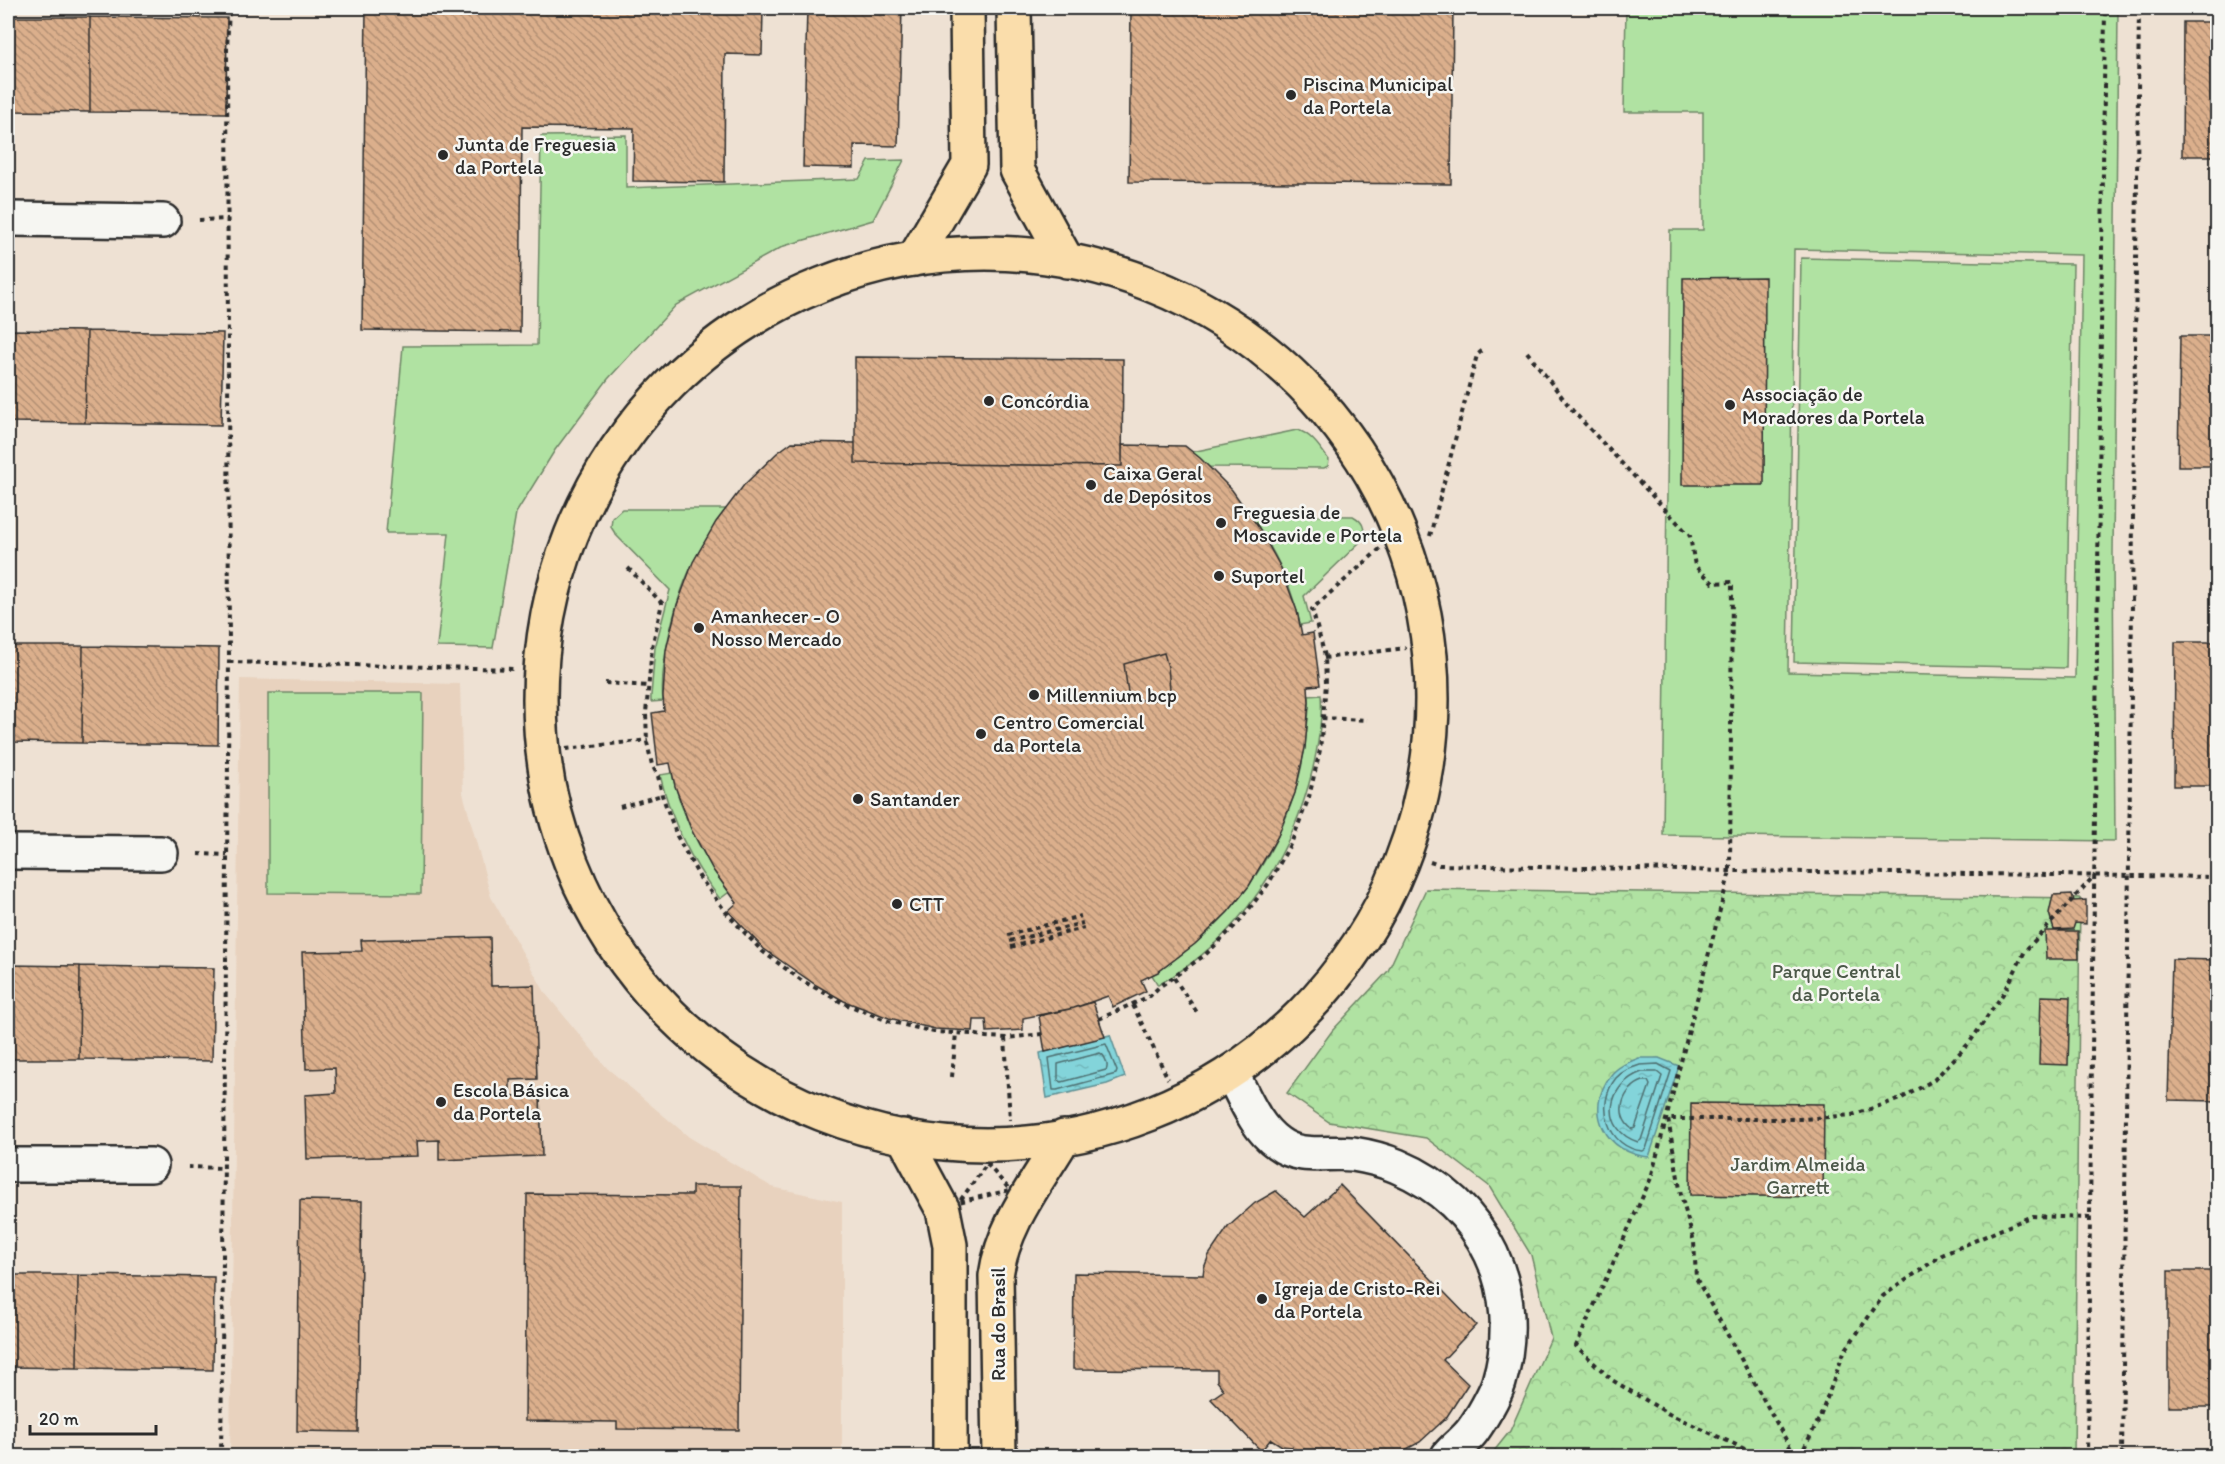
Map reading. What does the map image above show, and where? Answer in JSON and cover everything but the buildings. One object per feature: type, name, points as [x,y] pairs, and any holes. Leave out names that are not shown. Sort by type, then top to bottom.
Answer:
[{"type":"main road","points":[[914,259],[969,165],[967,8]]},
{"type":"main road","points":[[1014,8],[1017,170],[1067,261]]},
{"type":"main road","points":[[990,252],[1044,256],[1067,261],[1097,267],[1149,283],[1198,306],[1244,334],[1286,368],[1324,406],[1357,449],[1384,495],[1406,545],[1422,597],[1431,651],[1433,703],[1430,757],[1420,810],[1403,861],[1381,910],[1352,956],[1318,998],[1280,1035],[1231,1072],[1190,1096],[1141,1118],[1089,1133],[1036,1142],[982,1145],[928,1141],[875,1130],[823,1114],[774,1092],[728,1063],[686,1030],[648,991],[615,948],[587,902],[566,853],[550,801],[541,748],[538,694],[544,630],[552,588],[568,536],[592,488],[620,442],[654,400],[692,362],[735,329],[782,302],[831,280],[883,265],[914,259],[990,252]]},
{"type":"main road","points":[[903,1136],[943,1210],[950,1245],[950,1456]]},
{"type":"main road","name":"Rua do Brasil","points":[[999,1456],[996,1276],[999,1257],[1011,1224],[1064,1137]]},
{"type":"street","points":[[8,219],[163,221]]},
{"type":"street","points":[[8,852],[161,853]]},
{"type":"street","points":[[1231,1072],[1263,1130],[1279,1145],[1303,1154],[1354,1154],[1396,1166],[1443,1191],[1480,1230],[1502,1279],[1508,1331],[1498,1384],[1473,1430],[1448,1456]]},
{"type":"street","points":[[8,1165],[152,1165]]},
{"type":"path","points":[[221,1456],[230,662],[227,49],[229,8]]},
{"type":"path","points":[[2086,1456],[2104,8]]},
{"type":"path","points":[[2122,1456],[2139,8]]},
{"type":"path","points":[[1430,536],[1477,354],[1484,349]]},
{"type":"path","points":[[1527,352],[1573,411],[1689,536],[1695,566],[1713,583],[1732,582],[1730,871],[1651,1178],[1576,1346],[1612,1380],[1669,1414],[1760,1456]]},
{"type":"path","points":[[1099,1019],[1150,996],[1159,987],[1205,955],[1239,922],[1269,883],[1292,841],[1309,797],[1320,750],[1326,684],[1320,632],[1314,621],[1312,609],[1382,548]]},
{"type":"path","points":[[628,568],[662,603],[652,647],[646,714],[652,765],[658,776],[662,795],[677,836],[700,878],[729,916],[762,951],[801,980],[843,1003],[888,1021],[934,1032],[1005,1038],[1042,1034]]},
{"type":"path","points":[[1324,658],[1406,648]]},
{"type":"path","points":[[230,662],[515,669]]},
{"type":"path","points":[[605,683],[649,686]]},
{"type":"path","points":[[1322,718],[1367,720]]},
{"type":"path","points":[[566,749],[648,740]]},
{"type":"path","points":[[620,807],[662,795]]},
{"type":"path","points":[[1430,862],[1439,865],[1730,871],[2217,877]]},
{"type":"path","points":[[1668,1119],[1804,1119],[1852,1115],[1900,1099],[1934,1080],[1970,1042],[2004,991],[2025,951],[2095,875]]},
{"type":"path","points":[[1008,935],[1081,916]]},
{"type":"path","points":[[1010,941],[1083,923]]},
{"type":"path","points":[[1011,947],[1084,928]]},
{"type":"path","points":[[1174,978],[1198,1014]]},
{"type":"path","points":[[1133,1005],[1168,1079]]},
{"type":"path","points":[[952,1077],[956,1033]]},
{"type":"path","points":[[1005,1038],[1010,1120]]},
{"type":"path","points":[[1668,1119],[1681,1195],[1694,1242],[1696,1278],[1795,1456]]},
{"type":"path","points":[[987,1164],[1010,1190],[980,1197],[959,1202],[987,1164]]},
{"type":"path","points":[[1800,1456],[1820,1417],[1844,1352],[1883,1296],[1942,1255],[2032,1216],[2090,1218]]},
{"type":"shaded area","name":"Escola Básica da Portela","points":[[240,679],[460,684],[463,793],[491,897],[546,994],[607,1068],[689,1137],[772,1187],[842,1202],[842,1456],[230,1456]]},
{"type":"green space","name":"Associação de Moradores da Portela","points":[[1626,8],[2118,8],[2113,555],[2115,841],[1663,835],[1670,230],[1703,230],[1703,112],[1624,112]],"holes":[[[1794,249],[2082,255],[2075,678],[1788,672]]]},
{"type":"green space","points":[[626,135],[626,188],[859,179],[869,161],[904,160],[873,220],[784,246],[676,305],[608,379],[555,450],[516,513],[493,648],[437,647],[449,533],[386,533],[403,346],[537,345],[541,136]]},
{"type":"green space","points":[[1801,258],[2073,264],[2066,668],[1794,662]]},
{"type":"green space","points":[[1297,430],[1307,434],[1315,442],[1329,460],[1328,466],[1324,468],[1209,467],[1192,452]]},
{"type":"green space","points":[[622,509],[726,509],[698,554],[681,592],[666,649],[662,686],[663,701],[651,702],[651,696],[655,648],[670,590],[616,535],[611,527],[612,518]]},
{"type":"green space","points":[[1250,515],[1353,516],[1364,528],[1359,543],[1304,596],[1311,623],[1300,625],[1281,567]]},
{"type":"green space","points":[[268,693],[423,693],[421,894],[268,893]]},
{"type":"green space","points":[[1321,695],[1321,723],[1313,768],[1304,801],[1276,864],[1258,893],[1237,920],[1213,945],[1158,985],[1152,975],[1207,933],[1251,882],[1268,854],[1283,824],[1303,761],[1309,696]]},
{"type":"green space","points":[[672,773],[681,805],[694,836],[729,892],[720,899],[700,871],[676,825],[660,775]]},
{"type":"green space","name":"Jardim Almeida Garrett","points":[[1426,889],[2080,898],[2074,1456],[1490,1456],[1510,1431],[1551,1338],[1531,1255],[1489,1186],[1426,1138],[1329,1122],[1287,1093],[1332,1031],[1388,971]]},
{"type":"water","points":[[1110,1035],[1125,1077],[1107,1084],[1047,1098],[1040,1053]]},
{"type":"water","points":[[1639,1058],[1659,1058],[1679,1066],[1649,1157],[1621,1148],[1603,1128],[1599,1116],[1599,1103],[1603,1089],[1611,1075],[1620,1067]]},
{"type":"place","name":"Piscina Municipal da Portela","points":[[1291,95]]},
{"type":"place","name":"Junta de Freguesia da Portela","points":[[443,155]]},
{"type":"place","name":"Concórdia","points":[[989,401]]},
{"type":"place","name":"Associação de Moradores da Portela","points":[[1730,405]]},
{"type":"place","name":"Caixa Geral de Depósitos","points":[[1091,485]]},
{"type":"place","name":"Freguesia de Moscavide e Portela","points":[[1221,523]]},
{"type":"place","name":"Suportel","points":[[1219,576]]},
{"type":"place","name":"Amanhecer - O Nosso Mercado","points":[[699,628]]},
{"type":"place","name":"Millennium bcp","points":[[1034,695]]},
{"type":"place","name":"Centro Comercial da Portela","points":[[981,734]]},
{"type":"place","name":"Santander","points":[[858,799]]},
{"type":"place","name":"CTT","points":[[897,904]]},
{"type":"place","name":"Escola Básica da Portela","points":[[441,1102]]},
{"type":"place","name":"Igreja de Cristo-Rei da Portela","points":[[1262,1299]]},
{"type":"park label","name":"Parque Central da Portela","points":[[1836,982]]}]
